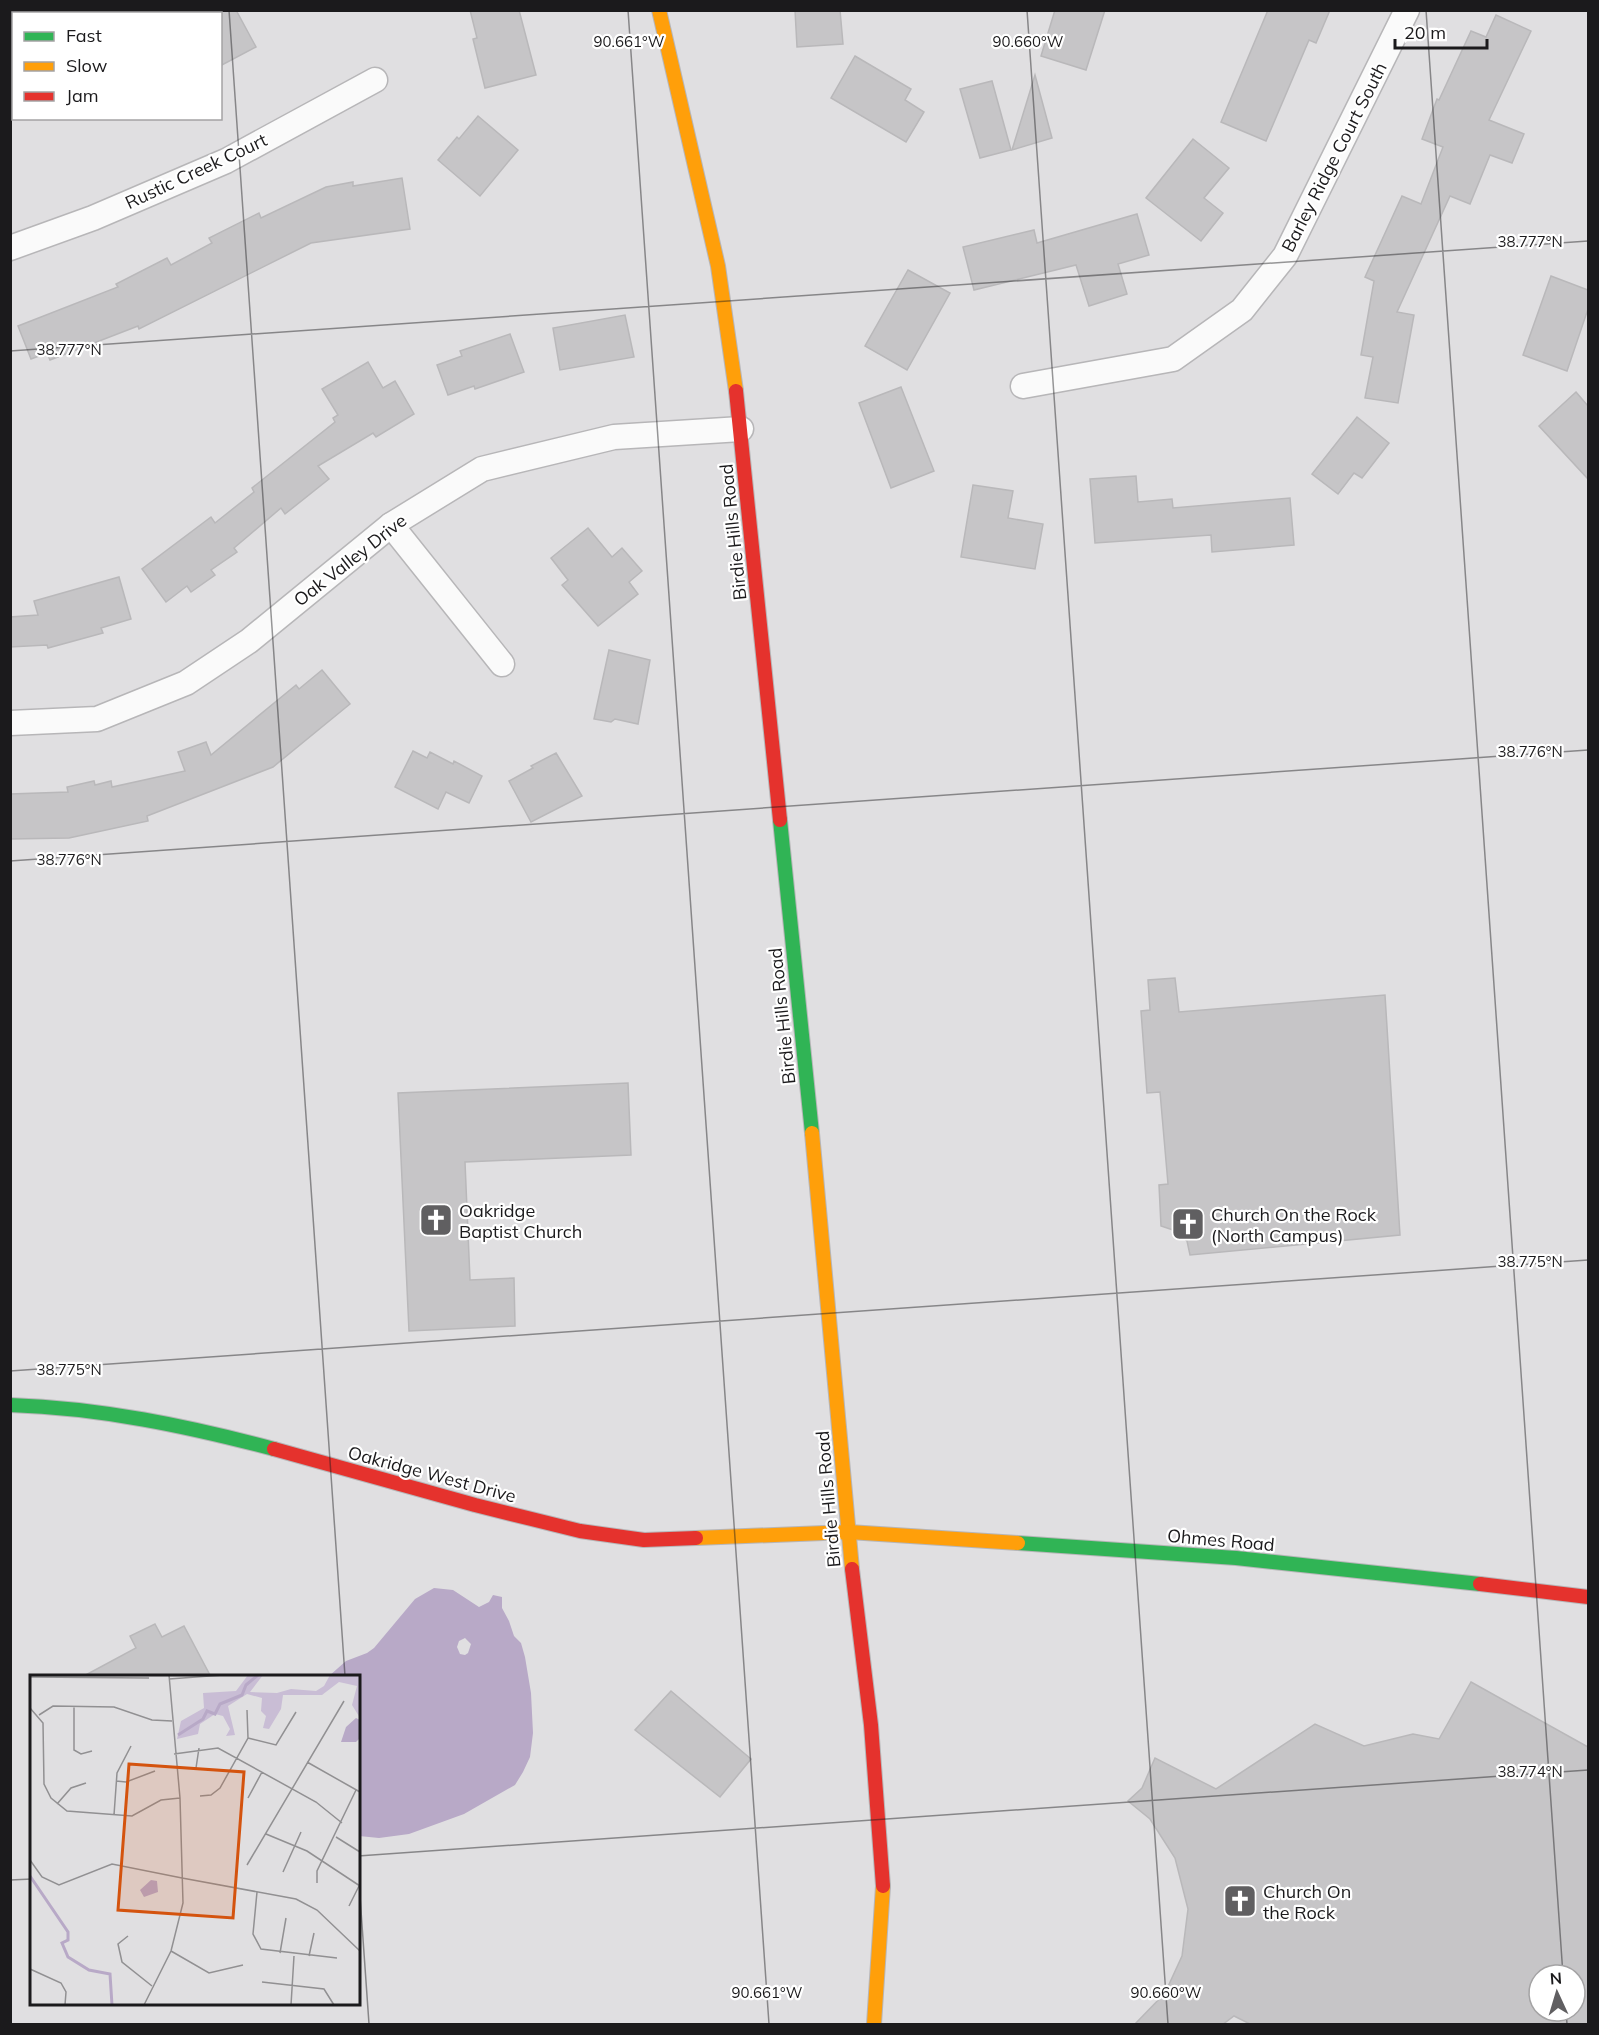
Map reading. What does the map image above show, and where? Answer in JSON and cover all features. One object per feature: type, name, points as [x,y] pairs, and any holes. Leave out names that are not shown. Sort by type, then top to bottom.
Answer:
[{"type":"main road","name":"Birdie Hills Road","points":[[659,10],[718,266],[741,429],[884,1877],[874,2025]]},
{"type":"main road","name":"Oakridge West Drive","points":[[10,1405],[101,1411],[193,1427],[562,1528],[629,1539],[849,1532]]},
{"type":"main road","name":"Ohmes Road","points":[[849,1532],[1236,1558],[1588,1597]]},
{"type":"street","name":"Barley Ridge Court South","points":[[1023,386],[1173,359],[1242,310],[1285,256],[1407,10]]},
{"type":"street","name":"Rustic Creek Court","points":[[10,248],[93,218],[226,161],[375,80]]},
{"type":"street","name":"Oak Valley Drive","points":[[10,723],[97,719],[186,683],[249,641],[392,525],[482,469],[614,437],[741,429]]},
{"type":"street","points":[[392,525],[502,664]]},
{"type":"shaded area","points":[[434,1588],[453,1590],[479,1607],[489,1602],[493,1595],[502,1597],[502,1608],[514,1636],[521,1643],[531,1693],[533,1733],[530,1757],[515,1785],[464,1814],[409,1834],[379,1838],[360,1836],[360,1675],[330,1675],[346,1661],[374,1648],[415,1599]],"holes":[[[465,1638],[471,1644],[468,1653],[460,1654],[457,1647],[459,1641]]]},
{"type":"building","points":[[220,10],[236,10],[256,47],[222,65],[222,12]]},
{"type":"building","points":[[470,10],[519,10],[536,75],[485,88],[473,39],[477,38]]},
{"type":"building","points":[[795,10],[840,10],[843,44],[797,47]]},
{"type":"building","points":[[1055,10],[1105,10],[1086,70],[1041,56]]},
{"type":"building","points":[[1268,10],[1330,10],[1316,43],[1309,40],[1266,141],[1221,122]]},
{"type":"building","points":[[1496,15],[1531,31],[1489,120],[1524,134],[1512,163],[1490,155],[1470,204],[1450,196],[1397,312],[1414,315],[1398,403],[1365,398],[1373,357],[1361,355],[1374,281],[1365,277],[1402,196],[1421,204],[1443,147],[1422,139],[1437,99],[1439,100],[1471,31],[1486,37]]},
{"type":"building","points":[[855,56],[911,89],[905,100],[924,112],[906,142],[831,98]]},
{"type":"building","points":[[1035,75],[1052,138],[1012,150]]},
{"type":"building","points":[[992,81],[1011,150],[980,158],[960,89]]},
{"type":"building","points":[[478,116],[518,150],[480,196],[438,160]]},
{"type":"building","points":[[1193,139],[1229,168],[1204,198],[1223,213],[1201,241],[1146,198]]},
{"type":"building","points":[[402,178],[410,229],[311,243],[139,329],[138,326],[50,360],[47,353],[31,359],[18,326],[118,287],[116,284],[167,258],[171,265],[212,243],[209,238],[259,213],[261,218],[326,187],[353,182],[353,186]]},
{"type":"building","points":[[1137,214],[1149,255],[1118,264],[1127,294],[1089,306],[1076,265],[974,290],[963,247],[1034,230],[1037,243]]},
{"type":"building","points":[[908,270],[950,293],[907,370],[865,346]]},
{"type":"building","points":[[1551,276],[1588,290],[1588,309],[1567,371],[1523,355]]},
{"type":"building","points":[[625,315],[634,357],[560,370],[553,328]]},
{"type":"building","points":[[510,334],[524,372],[475,389],[474,386],[448,395],[437,365],[462,356],[460,351]]},
{"type":"building","points":[[368,362],[383,388],[395,381],[414,414],[376,437],[373,433],[318,466],[329,479],[285,514],[281,508],[234,548],[237,552],[211,570],[215,575],[191,592],[187,586],[166,602],[142,569],[211,517],[215,523],[254,492],[252,488],[335,422],[333,418],[338,415],[322,389]]},
{"type":"building","points":[[901,387],[934,471],[891,488],[859,403]]},
{"type":"building","points":[[1576,392],[1588,406],[1588,479],[1539,426]]},
{"type":"building","points":[[1357,417],[1389,443],[1362,478],[1354,473],[1338,494],[1312,474]]},
{"type":"building","points":[[1136,476],[1138,502],[1172,499],[1173,508],[1290,498],[1294,545],[1212,552],[1211,535],[1095,543],[1090,479]]},
{"type":"building","points":[[973,485],[1013,491],[1008,518],[1043,524],[1035,569],[961,557]]},
{"type":"building","points":[[588,528],[612,557],[622,548],[642,571],[629,582],[638,594],[598,626],[562,585],[568,580],[551,558]]},
{"type":"building","points":[[119,577],[131,619],[101,628],[103,633],[48,648],[47,645],[10,647],[10,617],[38,615],[34,601]]},
{"type":"building","points":[[609,650],[650,660],[638,724],[615,719],[611,722],[594,719]]},
{"type":"building","points":[[322,670],[350,704],[273,767],[147,816],[148,821],[69,838],[10,839],[10,794],[68,792],[67,787],[94,781],[95,785],[111,781],[112,787],[185,771],[178,752],[206,742],[211,755],[296,685],[299,689]]},
{"type":"building","points":[[413,751],[427,758],[430,752],[453,764],[454,761],[482,776],[469,803],[446,792],[438,809],[395,787]]},
{"type":"building","points":[[556,753],[582,796],[531,822],[509,781]]},
{"type":"building","points":[[1175,978],[1179,1012],[1385,995],[1400,1235],[1190,1255],[1187,1241],[1176,1231],[1161,1226],[1159,1185],[1168,1184],[1160,1092],[1147,1093],[1141,1011],[1150,1010],[1148,980]]},
{"type":"building","name":"Oakridge Baptist Church","points":[[628,1083],[631,1155],[465,1162],[470,1280],[514,1278],[515,1326],[409,1331],[398,1093]]},
{"type":"building","points":[[155,1624],[162,1637],[184,1626],[210,1675],[86,1675],[136,1648],[130,1636]]},
{"type":"building","points":[[1471,1682],[1588,1747],[1588,2025],[1252,2025],[1234,2016],[1222,2025],[1134,2025],[1165,1993],[1182,1956],[1188,1909],[1175,1858],[1150,1819],[1128,1801],[1142,1788],[1155,1758],[1216,1789],[1315,1724],[1364,1746],[1413,1734],[1439,1739]]},
{"type":"building","points":[[671,1691],[751,1759],[720,1797],[635,1730]]},
{"type":"traffic: fast","points":[[780,820],[812,1133]]},
{"type":"traffic: fast","points":[[10,1405],[111,1414],[209,1433],[274,1449]]},
{"type":"traffic: fast","points":[[1018,1543],[1236,1558],[1480,1584]]},
{"type":"traffic: slow","points":[[659,10],[718,266],[736,391]]},
{"type":"traffic: slow","points":[[812,1133],[852,1569]]},
{"type":"traffic: slow","points":[[696,1538],[849,1532],[1018,1543]]},
{"type":"traffic: slow","points":[[874,2024],[883,1886]]},
{"type":"traffic: jam","points":[[736,391],[780,820]]},
{"type":"traffic: jam","points":[[274,1449],[475,1505],[580,1531],[644,1540],[696,1538]]},
{"type":"traffic: jam","points":[[852,1569],[871,1725],[883,1886]]},
{"type":"traffic: jam","points":[[1480,1584],[1588,1597]]},
{"type":"place","name":"Oakridge Baptist Church","points":[[436,1220]]},
{"type":"place","name":"Church On the Rock (North Campus)","points":[[1188,1224]]},
{"type":"place","name":"Church On the Rock","points":[[1240,1901]]}]
